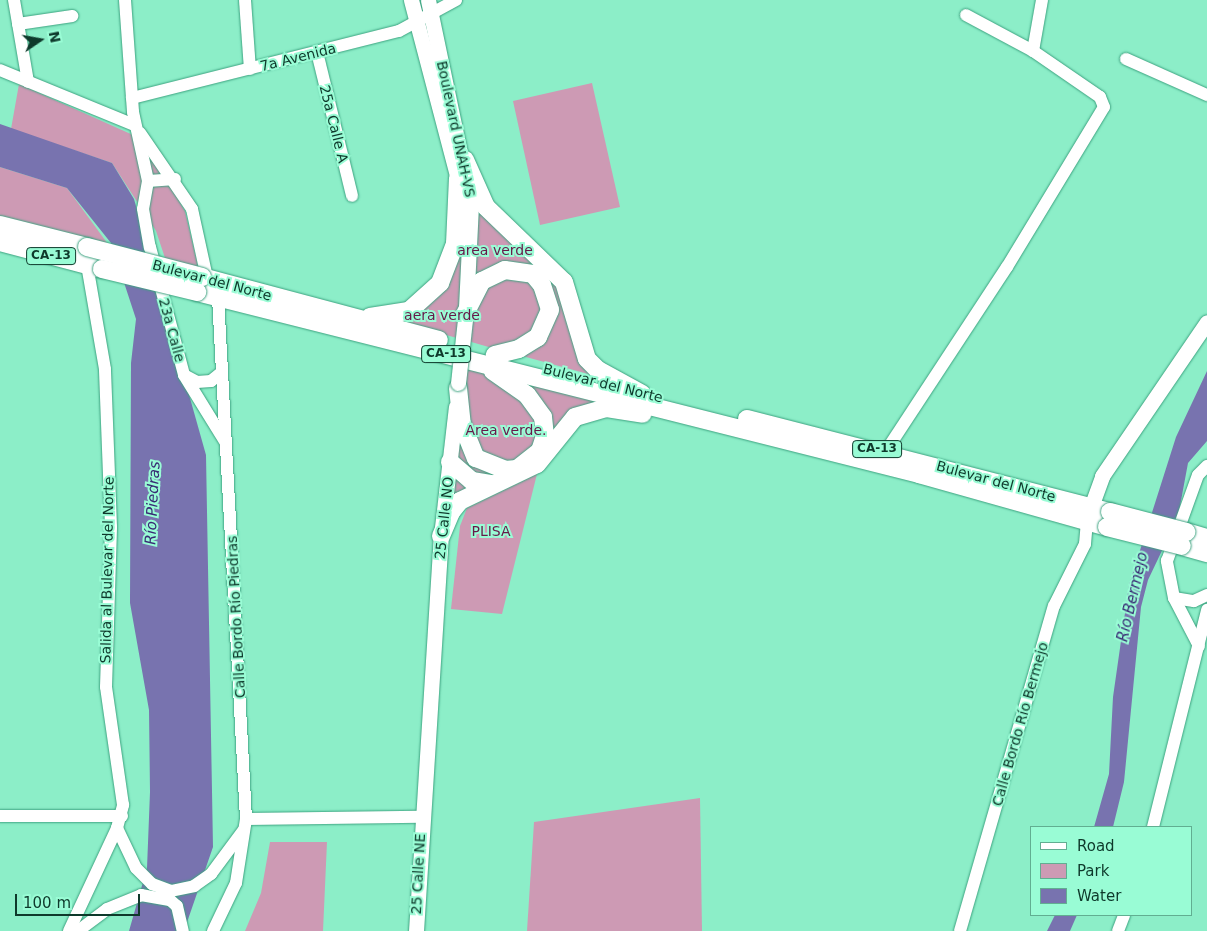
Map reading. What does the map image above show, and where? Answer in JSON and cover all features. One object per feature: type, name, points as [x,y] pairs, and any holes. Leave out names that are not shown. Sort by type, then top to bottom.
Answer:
[{"type":"highway","points":[[464,160],[486,207],[564,282],[587,359],[598,370],[642,394]]},
{"type":"highway","points":[[350,316],[397,315],[431,295],[455,244],[458,178]]},
{"type":"highway","name":"Bulevar del Norte","points":[[0,225],[88,247],[202,282],[350,316],[487,359],[694,417],[1089,514]]},
{"type":"highway","name":"Bulevar del Norte","points":[[0,242],[95,267],[202,282],[218,297],[886,451],[1108,520],[1184,539],[1207,538]]},
{"type":"highway","points":[[465,317],[482,282],[505,270],[533,274],[542,285],[550,310],[538,337],[519,350],[487,359]]},
{"type":"highway","points":[[458,385],[462,424],[476,458],[505,470],[530,462],[540,451],[545,436],[537,405],[487,359]]},
{"type":"highway","points":[[441,536],[450,512],[460,501],[537,464],[563,429],[587,411],[694,417]]},
{"type":"highway","points":[[450,462],[472,481],[492,484]]},
{"type":"highway","name":"Bulevar del Norte","points":[[1184,539],[1207,553]]},
{"type":"main road","name":"Boulevard UNAH-VS","points":[[411,0],[470,220]]},
{"type":"main road","name":"Boulevard UNAH-VS","points":[[428,0],[464,160],[470,220]]},
{"type":"main road","name":"25 Calle NO","points":[[421,817],[441,536],[465,317],[470,220]]},
{"type":"main road","name":"Calle Bordo Río Bermejo","points":[[1089,514],[1102,476],[1207,322]]},
{"type":"main road","name":"25 Calle NE","points":[[416,931],[421,817]]},
{"type":"street","points":[[14,0],[28,82]]},
{"type":"street","name":"23a Calle","points":[[125,0],[134,125],[148,182],[143,208],[150,247],[184,375],[197,382],[210,381],[222,372]]},
{"type":"street","points":[[245,0],[250,69]]},
{"type":"street","name":"7a Avenida","points":[[132,98],[317,52],[418,24],[456,0]]},
{"type":"street","points":[[1033,51],[1042,0]]},
{"type":"street","points":[[886,451],[1099,121],[1104,107],[1100,97],[1033,51],[966,15]]},
{"type":"street","points":[[18,24],[72,16]]},
{"type":"street","name":"25a Calle A","points":[[317,52],[352,196]]},
{"type":"street","points":[[1126,59],[1207,95]]},
{"type":"street","points":[[0,70],[134,125],[175,179],[202,242],[202,282]]},
{"type":"street","points":[[148,182],[175,179]]},
{"type":"street","name":"Salida al Bulevar del Norte","points":[[95,267],[105,368],[111,527],[106,687],[120,822],[124,842],[136,868],[152,884],[171,891],[194,886],[211,874],[246,824]]},
{"type":"street","name":"Calle Bordo Río Piedras","points":[[212,931],[236,883],[246,824],[218,297]]},
{"type":"street","points":[[184,375],[226,443]]},
{"type":"street","points":[[1199,646],[1174,598],[1167,561],[1198,475],[1207,466]]},
{"type":"street","name":"Calle Bordo Río Bermejo","points":[[960,931],[1054,606],[1085,544],[1089,514]]},
{"type":"street","points":[[1174,598],[1194,601],[1207,596]]},
{"type":"street","points":[[1153,826],[1207,610]]},
{"type":"street","points":[[0,816],[120,822],[76,930]]},
{"type":"street","points":[[246,824],[421,817]]},
{"type":"street","points":[[76,930],[107,909],[141,896],[170,900],[177,906],[183,931]]},
{"type":"street","points":[[1118,931],[1124,916]]},
{"type":"green space","points":[[592,83],[620,207],[540,225],[513,101]]},
{"type":"green space","points":[[19,84],[133,135],[158,165],[185,211],[200,274],[167,264],[156,231],[112,163],[11,129]]},
{"type":"green space","points":[[0,167],[67,188],[113,251],[0,221]]},
{"type":"green space","name":"area verde","points":[[477,208],[552,274],[576,343],[614,381],[515,354],[549,325],[534,271],[473,288]]},
{"type":"green space","name":"aera verde","points":[[464,230],[457,338],[391,320],[409,315]]},
{"type":"green space","name":"area verde","points":[[530,277],[543,299],[535,334],[499,350],[468,341],[472,307],[496,278]]},
{"type":"green space","name":"Area verde.","points":[[466,367],[483,372],[525,398],[542,435],[518,464],[479,455],[462,396]]},
{"type":"green space","points":[[507,377],[601,400],[605,405],[548,435]]},
{"type":"green space","points":[[459,424],[464,444],[503,473],[491,480],[455,463]]},
{"type":"green space","points":[[454,472],[471,484],[450,507]]},
{"type":"green space","name":"PLISA","points":[[537,474],[502,614],[451,609],[460,526],[467,508]]},
{"type":"green space","points":[[700,798],[702,931],[527,931],[534,822]]},
{"type":"green space","points":[[270,842],[327,842],[323,931],[245,931],[261,893]]},
{"type":"water","name":"Río Piedras","points":[[0,124],[112,163],[134,199],[206,455],[213,847],[184,931],[129,931],[147,868],[150,792],[149,710],[130,603],[131,363],[136,319],[111,243],[67,188],[0,167]]},
{"type":"water","name":"Río Bermejo","points":[[1207,371],[1207,441],[1188,463],[1178,517],[1148,580],[1141,607],[1124,782],[1113,826],[1094,826],[1109,774],[1113,697],[1129,585],[1176,437]]},
{"type":"water","points":[[1054,916],[1077,916],[1070,931],[1047,931]]}]
